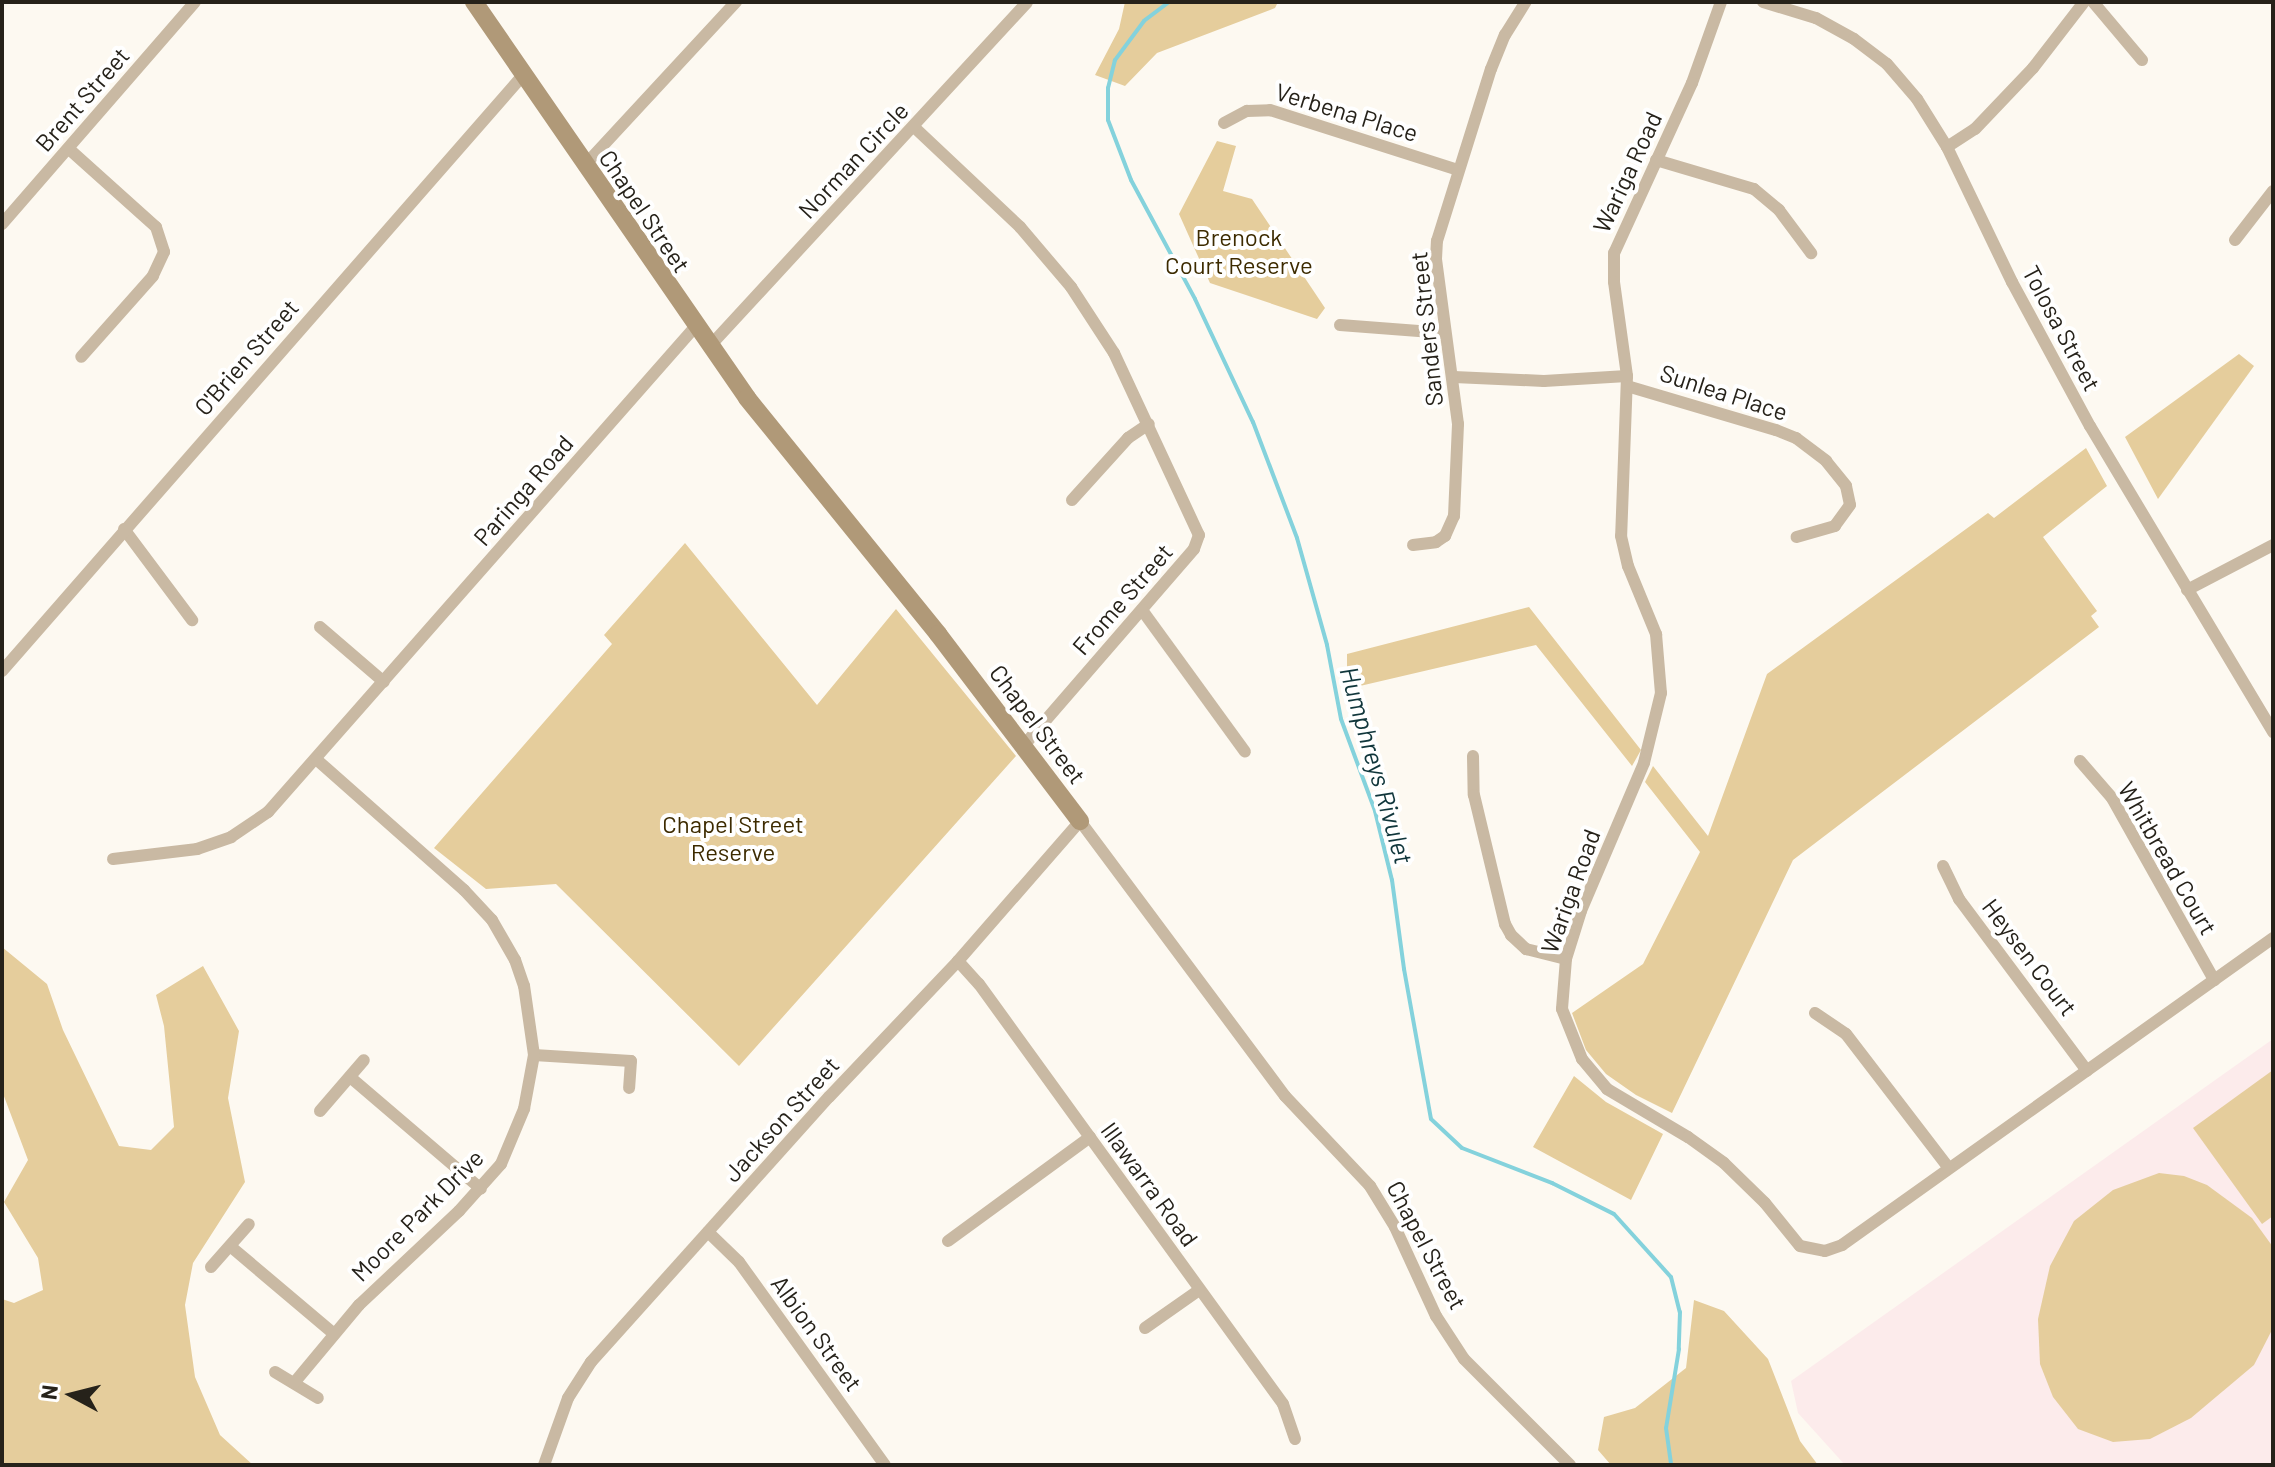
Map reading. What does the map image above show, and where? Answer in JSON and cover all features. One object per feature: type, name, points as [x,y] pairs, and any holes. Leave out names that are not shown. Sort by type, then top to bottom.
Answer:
[{"type":"street","name":"Brent Street","points":[[2,224],[195,2]]},
{"type":"street","name":"Chapel Street","points":[[474,2],[695,327],[777,438],[1025,744],[1285,1096],[1370,1186],[1395,1227],[1436,1316],[1464,1359],[1570,1465]]},
{"type":"street","points":[[584,166],[736,2]]},
{"type":"street","name":"Norman Circle","points":[[709,347],[1027,2]]},
{"type":"street","name":"Sanders Street","points":[[1413,545],[1436,542],[1445,536],[1454,516],[1459,447],[1454,377],[1445,333],[1437,250],[1458,170],[1491,69],[1505,35],[1526,2]]},
{"type":"street","name":"Wariga Road","points":[[1721,2],[1702,59],[1614,253],[1614,282],[1627,381],[1621,536],[1628,566],[1656,634],[1661,693],[1644,763],[1581,911],[1566,959],[1562,1009],[1574,1044],[1590,1072],[1607,1089],[1688,1137],[1724,1163],[1806,1249],[1825,1251],[1842,1245],[2273,938]]},
{"type":"street","name":"Tolosa Street","points":[[1763,2],[1816,18],[1871,51],[1917,99],[1947,147],[2061,374],[2273,732]]},
{"type":"street","points":[[1947,147],[1975,129],[2033,68],[2084,2]]},
{"type":"street","points":[[2093,2],[2142,60]]},
{"type":"street","name":"O'Brien Street","points":[[2,671],[524,74]]},
{"type":"street","name":"Verbena Place","points":[[1224,123],[1247,111],[1270,110],[1458,170]]},
{"type":"street","name":"Frome Street","points":[[914,127],[1020,227],[1071,287],[1114,353],[1199,535],[1194,549],[1025,744]]},
{"type":"street","points":[[69,149],[156,227],[164,252],[153,276],[81,357]]},
{"type":"street","points":[[1656,160],[1754,189],[1779,210],[1811,253]]},
{"type":"street","points":[[2235,240],[2273,191]]},
{"type":"street","points":[[1340,325],[1445,333]]},
{"type":"street","name":"Paringa Road","points":[[113,859],[178,853],[231,837],[268,812],[317,760],[695,327]]},
{"type":"street","name":"Sunlea Place","points":[[1454,377],[1627,381],[1796,438],[1826,461],[1846,486],[1850,505],[1835,526],[1797,537]]},
{"type":"street","points":[[1072,500],[1128,438],[1149,424]]},
{"type":"street","points":[[124,529],[192,620]]},
{"type":"street","points":[[2187,590],[2273,545]]},
{"type":"street","points":[[1142,610],[1245,752]]},
{"type":"street","points":[[320,627],[384,682]]},
{"type":"street","points":[[1473,756],[1474,795],[1505,924],[1511,935],[1526,949],[1566,959]]},
{"type":"street","name":"Moore Park Drive","points":[[294,1383],[333,1333],[481,1189],[501,1164],[524,1109],[534,1055],[524,986],[515,960],[492,920],[464,890],[317,760]]},
{"type":"street","name":"Whitbread Court","points":[[2080,761],[2112,798],[2214,980]]},
{"type":"street","name":"Jackson Street","points":[[544,1465],[557,1422],[578,1380],[708,1232],[958,961],[1080,821]]},
{"type":"street","name":"Heysen Court","points":[[1943,866],[1959,899],[2087,1071]]},
{"type":"street","name":"Illawarra Road","points":[[958,961],[979,984],[1283,1404],[1295,1439]]},
{"type":"street","points":[[1815,1013],[1846,1034],[1949,1168]]},
{"type":"street","points":[[629,1088],[633,1047]]},
{"type":"street","points":[[534,1055],[631,1061]]},
{"type":"street","points":[[320,1111],[364,1060]]},
{"type":"street","points":[[350,1077],[481,1189]]},
{"type":"street","points":[[948,1241],[1090,1137]]},
{"type":"street","points":[[211,1267],[249,1224]]},
{"type":"street","name":"Albion Street","points":[[708,1232],[739,1262],[885,1465]]},
{"type":"street","points":[[230,1246],[333,1333]]},
{"type":"street","points":[[1145,1328],[1199,1290]]},
{"type":"street","points":[[275,1372],[318,1398]]},
{"type":"shaded area","points":[[2273,1039],[2273,1465],[1845,1465],[1798,1413],[1791,1381]]},
{"type":"green space","points":[[1125,2],[1278,2],[1275,8],[1157,53],[1125,86],[1095,75],[1119,29]]},
{"type":"green space","name":"Brenock Court Reserve","points":[[1217,141],[1236,146],[1223,191],[1252,199],[1325,308],[1317,319],[1210,283],[1179,214]]},
{"type":"green space","points":[[2239,354],[2254,366],[2158,499],[2125,437]]},
{"type":"green space","points":[[2086,448],[2107,486],[2043,537],[2097,611],[2091,616],[2099,627],[1793,860],[1672,1113],[1636,1095],[1606,1074],[1586,1050],[1572,1013],[1643,964],[1700,852],[1645,782],[1653,766],[1708,836],[1767,674],[1988,513],[1994,518]]},
{"type":"green space","name":"Chapel Street Reserve","points":[[685,543],[817,705],[896,609],[1016,756],[739,1066],[556,884],[486,889],[434,848],[612,644],[604,635]]},
{"type":"green space","points":[[1529,607],[1641,750],[1632,766],[1536,645],[1347,689],[1347,654]]},
{"type":"green space","points":[[2,947],[47,984],[63,1030],[119,1146],[151,1150],[174,1127],[164,1026],[156,995],[203,966],[239,1031],[228,1098],[245,1182],[193,1263],[185,1305],[195,1377],[220,1435],[253,1465],[2,1465],[2,1299],[14,1303],[43,1290],[38,1258],[4,1202],[28,1160],[2,1091]]},
{"type":"green space","points":[[2273,1070],[2273,1216],[2262,1224],[2193,1128]]},
{"type":"green space","points":[[1574,1076],[1606,1102],[1663,1134],[1631,1200],[1533,1147]]},
{"type":"green space","points":[[2159,1173],[2184,1176],[2207,1185],[2252,1218],[2273,1247],[2273,1328],[2254,1365],[2191,1418],[2150,1439],[2113,1442],[2078,1429],[2053,1397],[2040,1364],[2038,1319],[2050,1266],[2074,1221],[2113,1190]]},
{"type":"green space","points":[[1694,1300],[1724,1311],[1768,1359],[1800,1441],[1818,1465],[1611,1465],[1598,1450],[1604,1417],[1635,1408],[1686,1368]]},
{"type":"waterway","name":"Humphreys Rivulet","points":[[1169,2],[1144,21],[1115,60],[1108,88],[1108,120],[1131,180],[1195,299],[1253,422],[1297,538],[1327,645],[1341,719],[1375,811],[1392,880],[1404,969],[1431,1119],[1462,1148],[1552,1183],[1614,1214],[1671,1277],[1680,1312],[1679,1349],[1666,1428],[1671,1465]]}]
